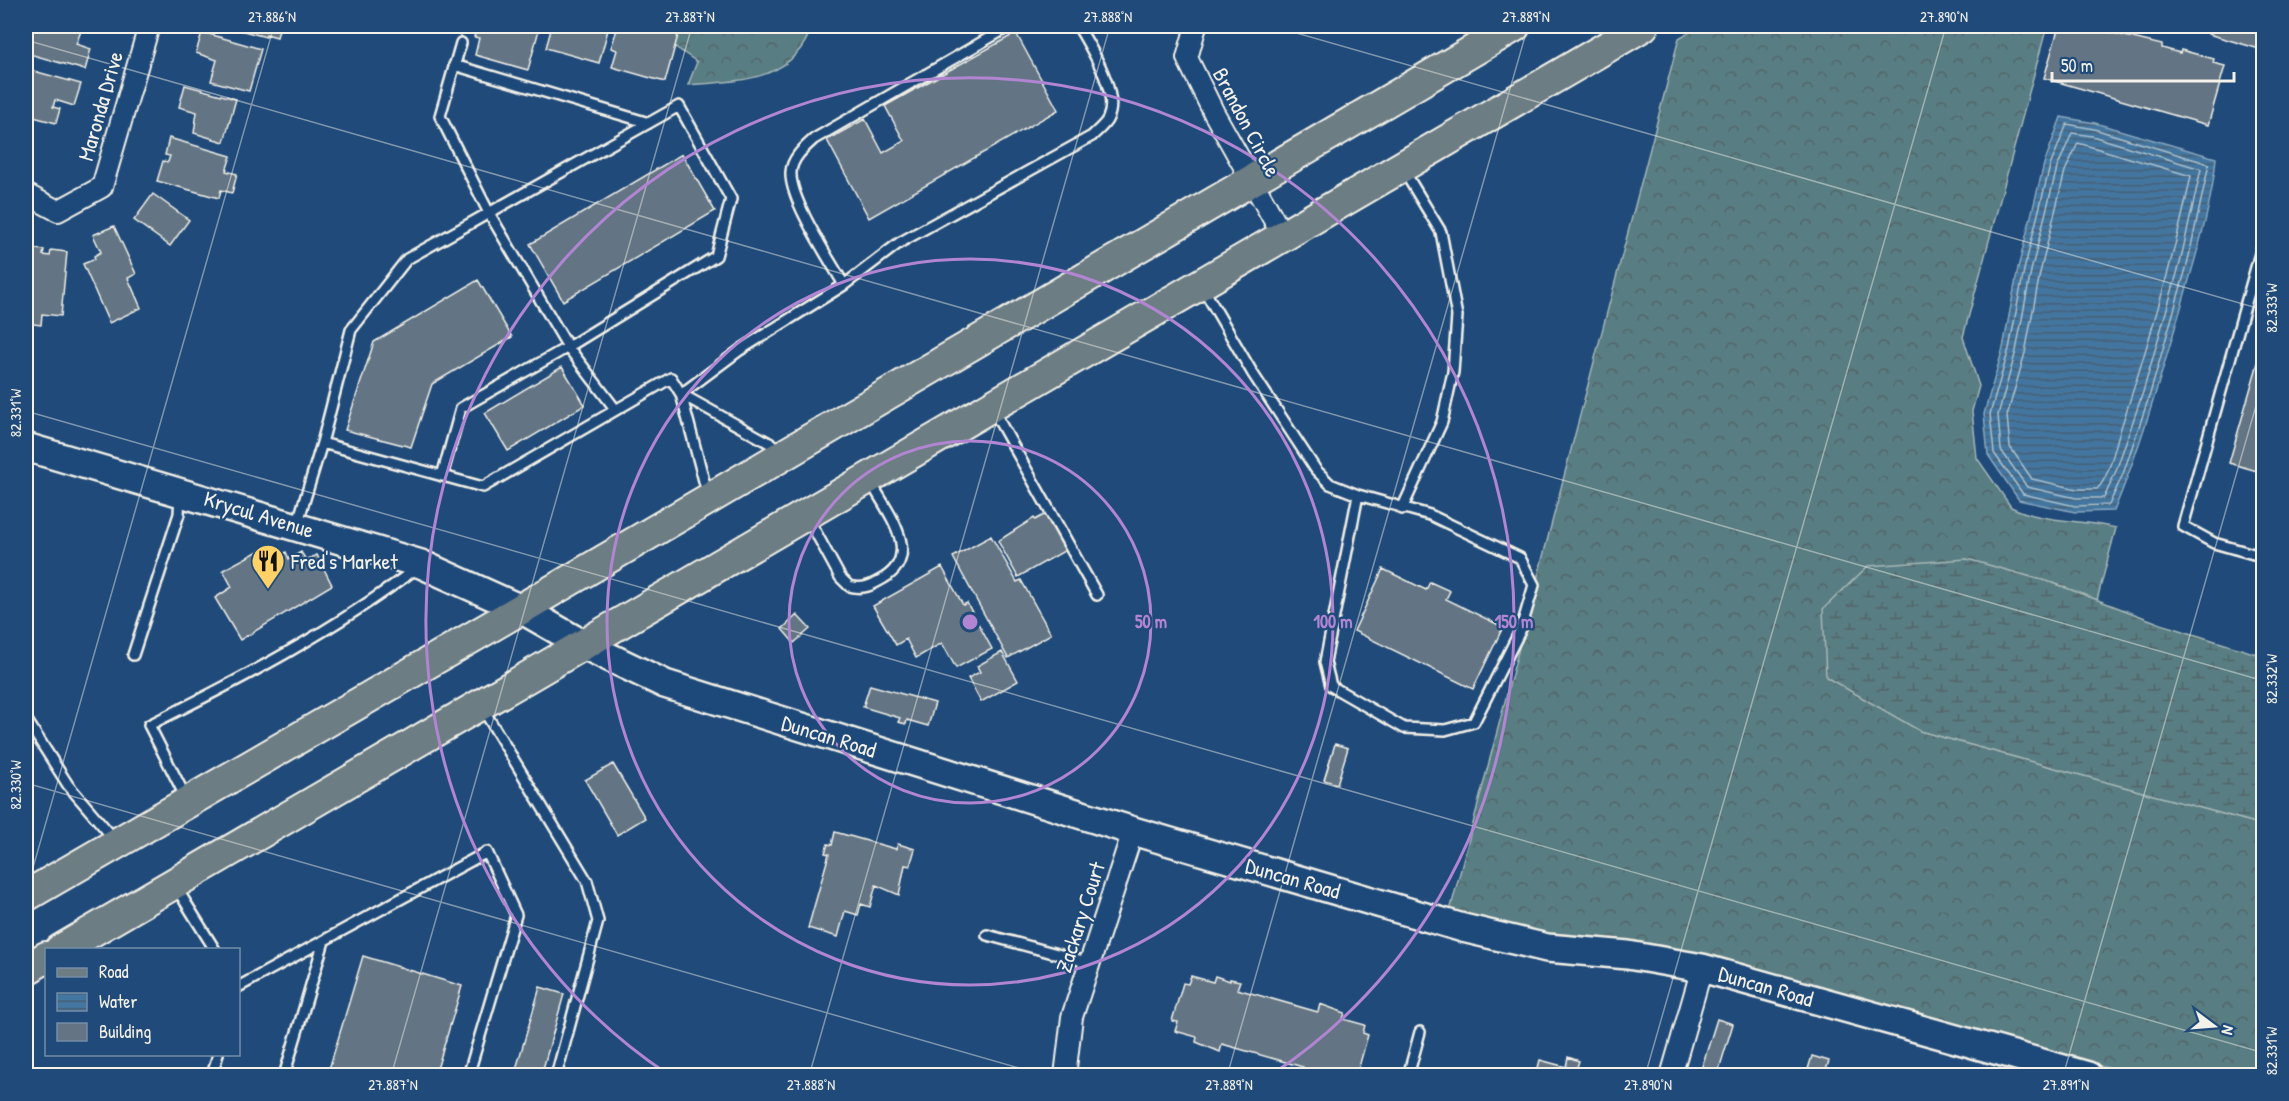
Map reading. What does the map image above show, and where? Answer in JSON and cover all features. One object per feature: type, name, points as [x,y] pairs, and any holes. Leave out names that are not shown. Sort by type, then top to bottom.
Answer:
[{"type":"main road","points":[[26,896],[521,609],[1250,179],[1515,26]]},
{"type":"main road","points":[[63,948],[1643,26]]},
{"type":"main road","points":[[26,970],[45,958]]},
{"type":"street","name":"Maronda Drive","points":[[26,195],[58,211],[102,187],[149,26]]},
{"type":"street","name":"Brandon Circle","points":[[1196,26],[1187,58],[1250,179],[1283,236]]},
{"type":"street","name":"Krycul Avenue","points":[[26,447],[297,525],[421,564],[521,609]]},
{"type":"street","name":"Duncan Road","points":[[521,609],[634,671],[703,697],[1133,831],[1463,928],[1523,943],[1639,957],[1702,968],[2088,1076]]},
{"type":"street","name":"Zackary Court","points":[[1065,1076],[1072,1017],[1133,831]]},
{"type":"street","points":[[1671,1076],[1702,968]]},
{"type":"lane","points":[[844,285],[795,195],[791,172],[798,153],[814,139],[1010,26]]},
{"type":"lane","points":[[681,394],[740,350],[844,285],[899,243],[1092,136],[1109,118],[1110,98],[1104,72],[1078,26]]},
{"type":"lane","points":[[461,43],[440,116],[489,213],[568,347],[616,410]]},
{"type":"lane","points":[[454,65],[649,123]]},
{"type":"lane","points":[[297,525],[322,443],[351,330],[407,259],[679,106],[731,199],[716,256],[568,347],[461,408],[442,476]]},
{"type":"lane","points":[[1402,167],[1441,232],[1457,316],[1453,372],[1442,422],[1402,509]]},
{"type":"lane","points":[[2264,239],[2183,526],[2214,543],[2264,557]]},
{"type":"lane","points":[[1200,284],[1253,374],[1316,470],[1330,484],[1402,509],[1430,515],[1520,558],[1534,585],[1521,628],[1474,722],[1445,730],[1404,728],[1331,686],[1325,662],[1358,495]]},
{"type":"lane","points":[[322,443],[483,487],[671,378],[681,394],[709,498]]},
{"type":"lane","points":[[681,394],[786,452]]},
{"type":"lane","points":[[990,406],[1097,595]]},
{"type":"lane","points":[[806,514],[840,577],[849,586],[869,587],[894,571],[903,555],[902,543],[869,477]]},
{"type":"lane","points":[[133,655],[179,514],[180,491]]},
{"type":"lane","points":[[188,801],[149,725],[233,684],[373,600],[421,564]]},
{"type":"lane","points":[[481,704],[587,881],[597,921],[556,1076]]},
{"type":"lane","points":[[26,719],[68,785],[117,842]]},
{"type":"lane","points":[[240,986],[487,852],[516,915],[468,1076]]},
{"type":"lane","points":[[174,883],[214,948]]},
{"type":"lane","points":[[987,935],[1090,963]]},
{"type":"lane","points":[[284,1076],[324,941]]},
{"type":"lane","points":[[1408,1076],[1420,1032]]},
{"type":"lane","points":[[212,1076],[217,1056]]},
{"type":"green space","points":[[645,26],[812,26],[804,44],[792,58],[778,68],[745,79],[688,85],[697,62]]},
{"type":"green space","points":[[1700,26],[2047,26],[1963,337],[1979,386],[1972,411],[1977,458],[2011,507],[2036,516],[2116,528],[2097,600],[2053,583],[1920,731],[2263,825],[2263,1075],[2133,1075],[1705,957],[1548,935],[1450,911],[1679,38]]},
{"type":"green space","points":[[1967,559],[2053,583],[2161,624],[2263,656],[2263,825],[1920,731],[1826,677],[1823,609],[1868,566]]},
{"type":"water","points":[[2061,117],[2095,123],[2216,158],[2207,212],[2183,301],[2143,433],[2114,511],[2075,512],[2019,500],[1988,455],[1984,414],[2003,348],[2018,268],[2044,164]]},
{"type":"building","points":[[31,26],[83,26],[76,44],[91,49],[85,70],[26,53],[26,29],[30,30]]},
{"type":"building","points":[[225,26],[280,26],[277,37],[266,34],[266,37]]},
{"type":"building","points":[[477,26],[540,26],[528,70],[475,55],[479,38],[474,37]]},
{"type":"building","points":[[552,26],[609,26],[599,63],[546,48]]},
{"type":"building","points":[[623,26],[680,28],[665,82],[612,67],[617,50],[611,48],[617,29],[622,30]]},
{"type":"building","points":[[2059,26],[2096,26],[2109,29],[2108,32],[2162,45],[2162,48],[2180,53],[2181,50],[2214,59],[2213,63],[2225,66],[2208,125],[2044,78]]},
{"type":"building","points":[[2210,26],[2264,26],[2263,50],[2208,34]]},
{"type":"building","points":[[202,32],[261,49],[249,91],[211,81],[217,60],[196,53]]},
{"type":"building","points":[[1016,33],[1058,110],[869,218],[827,140],[865,119],[883,153],[904,141],[885,106]]},
{"type":"building","points":[[30,70],[81,84],[74,106],[55,100],[53,107],[60,109],[56,123],[26,115],[26,84]]},
{"type":"building","points":[[185,85],[236,99],[224,142],[194,133],[197,112],[179,107]]},
{"type":"building","points":[[169,138],[231,156],[226,171],[237,174],[232,193],[221,190],[219,198],[157,181],[163,161],[168,162],[170,156],[165,155]]},
{"type":"building","points":[[682,154],[715,211],[563,301],[530,244]]},
{"type":"building","points":[[153,194],[189,220],[170,246],[134,220]]},
{"type":"building","points":[[114,226],[136,274],[128,278],[141,308],[109,323],[83,264],[95,259],[94,256],[101,252],[93,235]]},
{"type":"building","points":[[26,248],[44,250],[43,255],[50,256],[51,250],[67,252],[61,316],[42,314],[41,325],[26,323]]},
{"type":"building","points":[[478,280],[512,337],[432,384],[411,447],[345,430],[374,342]]},
{"type":"building","points":[[2264,342],[2264,473],[2229,463]]},
{"type":"building","points":[[562,367],[585,405],[508,451],[485,413]]},
{"type":"building","points":[[1046,514],[1066,550],[1018,577],[998,541],[1034,518],[1035,520]]},
{"type":"building","points":[[991,536],[1017,582],[1021,580],[1051,634],[1008,658],[953,557]]},
{"type":"building","points":[[262,549],[268,561],[286,552],[289,559],[301,552],[306,560],[317,555],[332,585],[240,640],[215,598],[232,587],[223,570]]},
{"type":"building","points":[[942,567],[963,605],[967,603],[992,649],[956,668],[942,643],[916,658],[906,639],[896,645],[873,606]]},
{"type":"building","points":[[1383,569],[1426,590],[1430,582],[1450,591],[1446,599],[1503,627],[1473,689],[1354,631]]},
{"type":"building","points":[[797,615],[810,629],[794,643],[782,629]]},
{"type":"building","points":[[1002,652],[1018,681],[981,702],[968,678],[980,672],[977,666]]},
{"type":"building","points":[[870,685],[935,703],[928,726],[907,720],[906,724],[898,722],[900,718],[863,707]]},
{"type":"building","points":[[1335,744],[1348,748],[1337,784],[1324,780]]},
{"type":"building","points":[[613,764],[645,818],[617,835],[585,780]]},
{"type":"building","points":[[835,832],[896,849],[898,844],[915,849],[910,866],[905,865],[899,895],[876,885],[870,907],[861,904],[858,915],[845,911],[838,937],[808,928],[829,854],[825,853],[828,844],[832,845]]},
{"type":"building","points":[[363,956],[462,986],[435,1076],[327,1076]]},
{"type":"building","points":[[1191,976],[1213,982],[1215,976],[1230,981],[1230,979],[1240,981],[1237,989],[1318,1012],[1320,1004],[1345,1013],[1343,1019],[1365,1025],[1363,1033],[1368,1035],[1357,1074],[1303,1076],[1301,1075],[1303,1067],[1222,1044],[1220,1052],[1196,1042],[1197,1037],[1175,1031],[1178,1022],[1172,1021],[1183,983],[1188,984]]},
{"type":"building","points":[[540,987],[564,994],[541,1076],[514,1076]]},
{"type":"building","points":[[1717,1019],[1733,1024],[1717,1076],[1699,1076]]},
{"type":"building","points":[[1812,1056],[1829,1061],[1824,1076],[1806,1076]]},
{"type":"building","points":[[1568,1057],[1579,1061],[1576,1070],[1596,1076],[1536,1076],[1540,1060],[1566,1067]]},
{"type":"place","name":"Fred's Market","points":[[268,590]]}]
